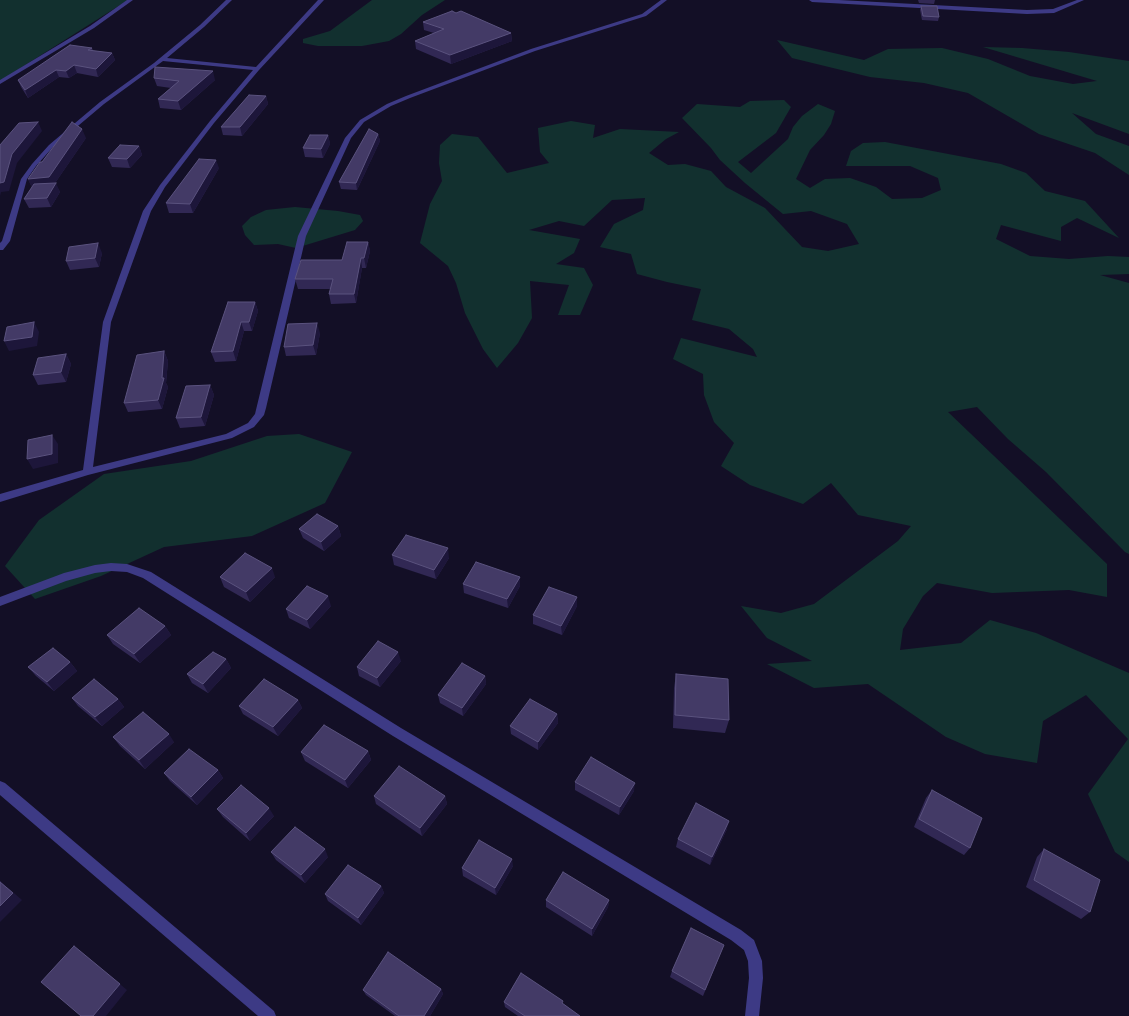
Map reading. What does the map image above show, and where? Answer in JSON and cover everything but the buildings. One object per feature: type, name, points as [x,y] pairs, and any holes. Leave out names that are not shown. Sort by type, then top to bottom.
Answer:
[{"type":"street","points":[[0,82],[92,27],[130,0]]},
{"type":"street","points":[[0,248],[6,241],[24,179],[51,146],[75,124],[162,59],[202,26],[229,0]]},
{"type":"street","points":[[88,472],[108,322],[147,211],[162,186],[257,69],[321,0]]},
{"type":"street","points":[[0,498],[88,472],[229,436],[245,429],[256,420],[261,408],[302,236],[348,138],[362,122],[389,105],[408,97],[533,50],[644,15],[664,0]]},
{"type":"street","points":[[812,0],[1044,12],[1062,9],[1081,0]]},
{"type":"street","points":[[162,59],[257,69]]},
{"type":"street","points":[[0,602],[64,577],[95,569],[111,567],[127,568],[147,575],[397,732],[736,934],[749,945],[755,961],[756,978],[752,1016]]},
{"type":"street","points":[[0,787],[270,1016]]},
{"type":"green space","points":[[0,0],[128,0],[0,81]]},
{"type":"green space","points":[[372,0],[445,0],[422,15],[401,34],[389,41],[362,46],[318,46],[303,43],[303,39],[330,31]]},
{"type":"green space","points":[[777,40],[864,60],[888,49],[942,48],[988,59],[1030,76],[1073,84],[1097,81],[983,47],[1022,48],[1069,52],[1129,61],[1129,134],[1072,113],[1096,134],[1129,146],[1129,175],[1095,153],[1039,134],[968,93],[924,83],[870,77],[792,58]]},
{"type":"green space","points":[[784,100],[791,107],[776,133],[738,162],[751,173],[788,139],[793,127],[802,116],[818,104],[835,111],[831,124],[824,135],[810,150],[796,179],[810,188],[825,179],[850,178],[876,187],[892,199],[922,198],[941,190],[938,178],[910,166],[846,166],[851,151],[863,143],[885,142],[1001,164],[1026,173],[1045,191],[1085,201],[1119,238],[1077,218],[1061,227],[1061,241],[1001,225],[996,239],[1030,256],[1069,259],[1108,256],[1129,257],[1129,274],[1100,275],[1129,283],[1129,554],[1125,552],[1046,472],[1008,439],[977,407],[948,412],[1107,564],[1107,597],[1069,590],[992,593],[937,583],[923,596],[903,629],[900,650],[961,643],[990,620],[1036,633],[1129,673],[1129,862],[1115,852],[1088,794],[1128,739],[1086,695],[1043,721],[1037,763],[985,754],[946,737],[868,684],[814,688],[767,664],[812,661],[767,638],[741,606],[781,613],[814,604],[898,541],[911,526],[858,515],[831,483],[803,504],[750,485],[721,466],[734,443],[714,422],[704,395],[703,374],[673,359],[681,338],[757,357],[753,349],[729,329],[692,320],[701,289],[637,274],[631,254],[600,247],[614,224],[643,210],[645,198],[612,200],[584,226],[559,221],[529,230],[580,239],[574,253],[556,264],[584,268],[593,285],[580,315],[558,315],[569,285],[530,281],[532,318],[518,343],[497,368],[483,349],[465,313],[456,283],[448,266],[420,243],[430,204],[442,181],[439,163],[440,145],[452,134],[478,137],[507,173],[549,163],[540,152],[538,128],[571,121],[595,125],[593,138],[620,129],[679,132],[666,139],[649,153],[668,165],[685,164],[711,171],[726,187],[765,208],[802,247],[828,251],[859,244],[847,224],[811,211],[783,214],[720,160],[711,148],[682,118],[697,104],[740,107],[750,101]]},
{"type":"green space","points":[[295,207],[338,211],[360,215],[363,221],[355,230],[296,248],[278,244],[254,245],[245,235],[242,226],[251,217],[266,210]]},
{"type":"green space","points":[[299,434],[352,452],[325,503],[252,536],[164,547],[101,576],[35,599],[5,566],[39,520],[104,474],[191,461],[267,436]]}]
